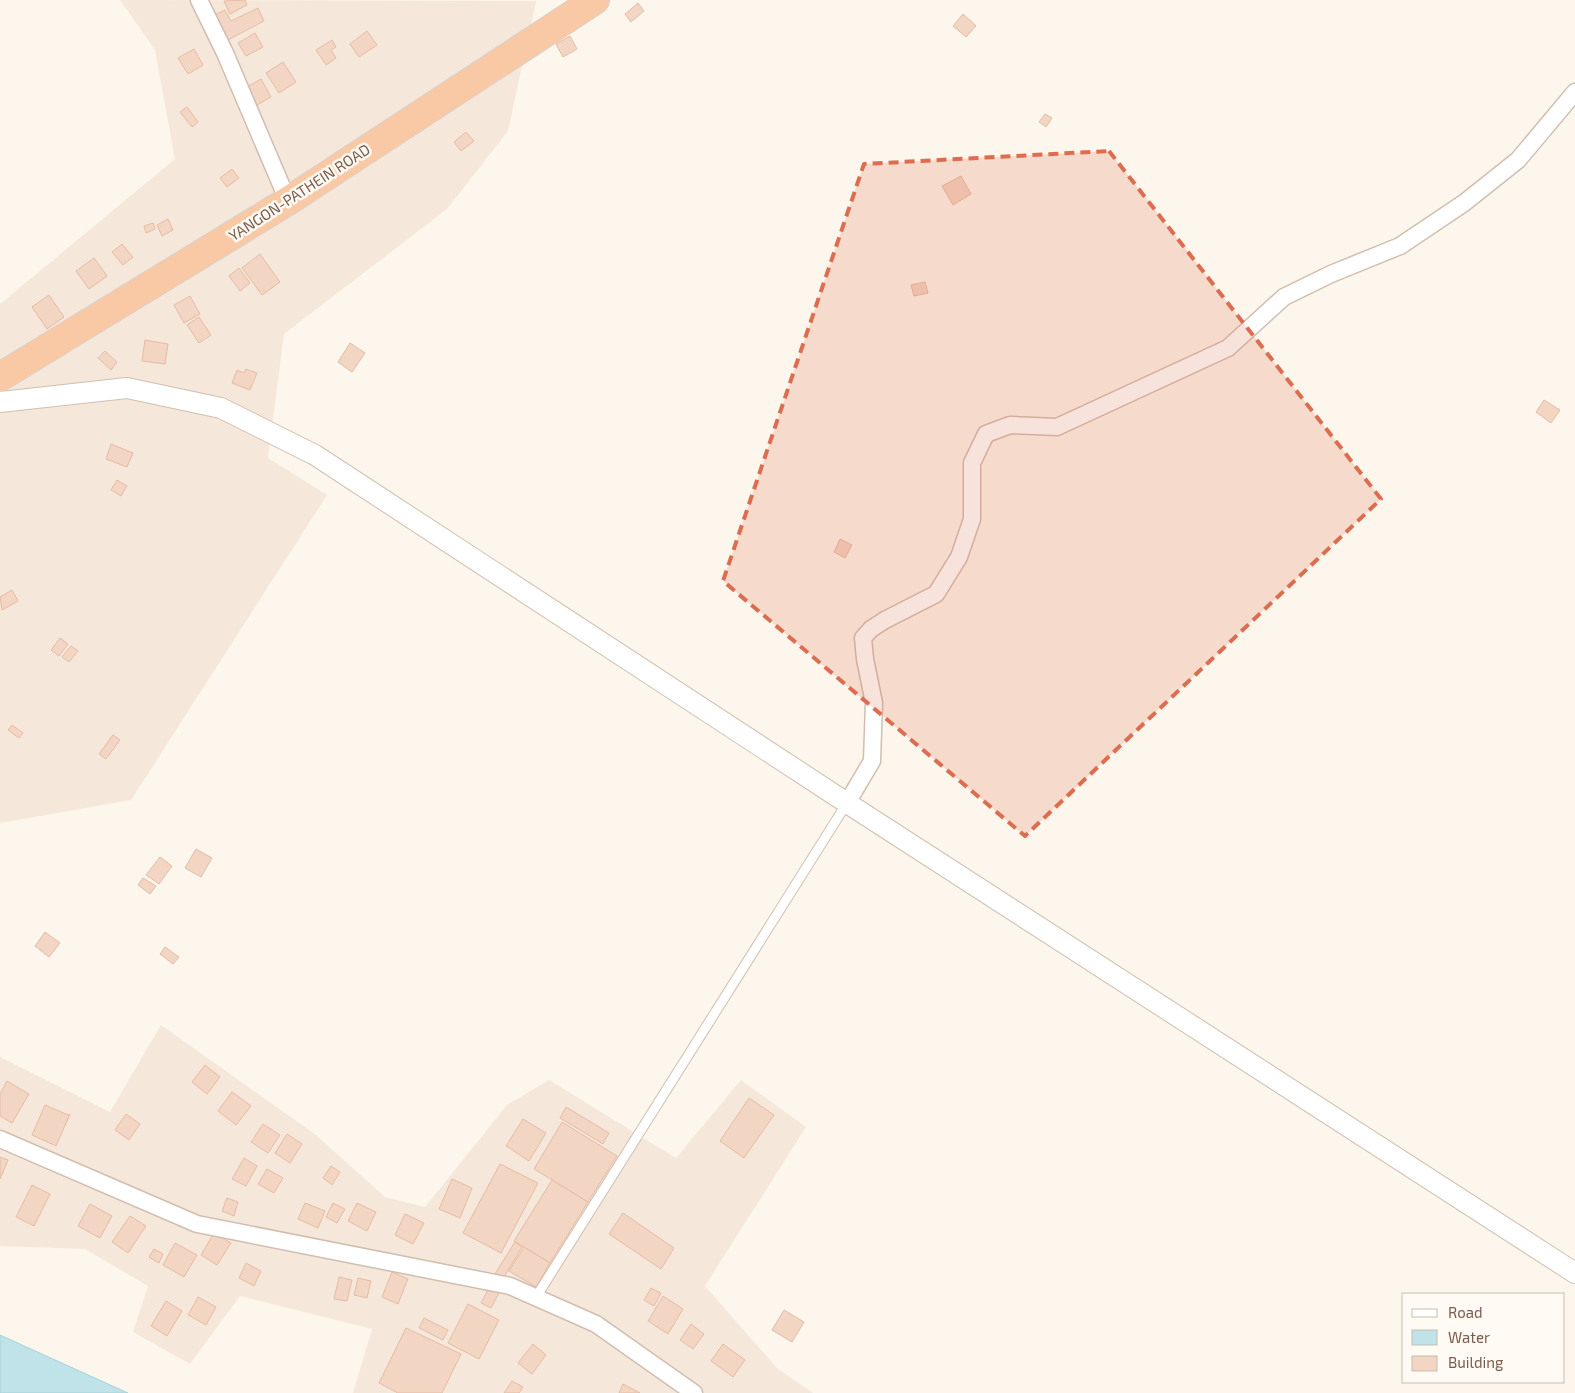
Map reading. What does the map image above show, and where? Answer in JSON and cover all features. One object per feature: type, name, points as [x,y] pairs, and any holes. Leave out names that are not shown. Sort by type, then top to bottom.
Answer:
[{"type":"highway","name":"YANGON-PATHEIN ROAD","points":[[0,378],[288,201],[595,0]]},
{"type":"street","points":[[199,0],[225,53],[288,201]]},
{"type":"street","points":[[847,803],[872,761],[874,702],[865,659],[863,638],[871,629],[885,620],[936,594],[959,557],[972,519],[972,462],[986,434],[1010,425],[1057,427],[1228,348],[1284,297],[1331,274],[1400,246],[1464,203],[1518,160],[1575,92]]},
{"type":"street","points":[[0,402],[127,388],[220,408],[315,455],[847,803],[1575,1273]]},
{"type":"street","points":[[0,1139],[198,1224],[510,1286],[596,1324],[694,1393]]},
{"type":"lane","points":[[536,1297],[847,803]]},
{"type":"highlighted area","points":[[1109,151],[1381,499],[1025,836],[723,581],[864,164]]},
{"type":"shaded area","points":[[120,0],[536,1],[508,131],[447,209],[284,334],[268,458],[327,495],[131,800],[0,823],[0,304],[175,159],[155,50]]},
{"type":"shaded area","points":[[161,1025],[316,1135],[385,1197],[425,1207],[507,1105],[549,1080],[676,1158],[741,1080],[806,1127],[705,1286],[777,1368],[813,1393],[353,1393],[372,1329],[240,1296],[190,1364],[133,1332],[148,1286],[85,1249],[0,1246],[0,1057],[110,1112]]},
{"type":"water","points":[[0,1335],[128,1393],[0,1393]]},
{"type":"building","points":[[245,0],[247,5],[230,14],[224,1]]},
{"type":"building","points":[[638,3],[644,11],[631,22],[625,14]]},
{"type":"building","points":[[258,8],[264,21],[226,41],[213,16],[225,10],[231,21]]},
{"type":"building","points":[[963,14],[976,26],[966,37],[953,26]]},
{"type":"building","points":[[367,31],[377,45],[359,57],[350,44]]},
{"type":"building","points":[[255,33],[263,47],[246,56],[238,43]]},
{"type":"building","points":[[570,36],[577,49],[563,57],[556,44]]},
{"type":"building","points":[[332,40],[336,47],[331,50],[336,58],[326,65],[316,50]]},
{"type":"building","points":[[194,49],[203,65],[188,74],[178,58]]},
{"type":"building","points":[[283,62],[296,82],[279,93],[266,73]]},
{"type":"building","points":[[261,79],[271,97],[255,106],[245,88]]},
{"type":"building","points":[[187,107],[198,122],[192,127],[180,112]]},
{"type":"building","points":[[1045,114],[1052,118],[1046,127],[1039,122]]},
{"type":"building","points":[[466,132],[474,141],[461,151],[454,142]]},
{"type":"building","points":[[232,169],[239,178],[227,187],[220,178]]},
{"type":"building","points":[[961,176],[971,194],[953,205],[942,186]]},
{"type":"building","points":[[168,219],[173,230],[162,236],[157,225]]},
{"type":"building","points":[[153,223],[155,229],[146,233],[144,226]]},
{"type":"building","points":[[122,244],[133,257],[123,265],[112,252]]},
{"type":"building","points":[[260,254],[280,282],[262,295],[242,268]]},
{"type":"building","points":[[94,258],[107,276],[89,289],[76,271]]},
{"type":"building","points":[[239,268],[250,283],[240,291],[229,276]]},
{"type":"building","points":[[925,282],[928,293],[914,296],[911,285]]},
{"type":"building","points":[[49,295],[64,317],[47,329],[32,307]]},
{"type":"building","points":[[190,296],[200,314],[184,323],[174,305]]},
{"type":"building","points":[[199,317],[211,335],[199,343],[187,325]]},
{"type":"building","points":[[145,340],[168,344],[165,364],[142,361]]},
{"type":"building","points":[[350,343],[365,353],[352,372],[338,362]]},
{"type":"building","points":[[105,351],[117,362],[111,370],[98,358]]},
{"type":"building","points":[[246,369],[257,373],[250,390],[232,383],[237,370],[244,373]]},
{"type":"building","points":[[1544,400],[1560,410],[1551,423],[1536,412]]},
{"type":"building","points":[[111,444],[133,453],[127,467],[106,459]]},
{"type":"building","points":[[117,480],[127,486],[121,496],[111,490]]},
{"type":"building","points":[[840,539],[852,545],[845,558],[834,552]]},
{"type":"building","points":[[12,590],[18,601],[2,610],[0,597]]},
{"type":"building","points":[[60,638],[68,644],[59,656],[51,650]]},
{"type":"building","points":[[71,646],[78,651],[69,662],[62,657]]},
{"type":"building","points":[[12,725],[23,733],[19,738],[8,730]]},
{"type":"building","points":[[113,735],[120,740],[106,759],[99,754]]},
{"type":"building","points":[[196,849],[212,858],[201,877],[185,868]]},
{"type":"building","points":[[160,857],[172,866],[159,884],[146,875]]},
{"type":"building","points":[[143,878],[156,886],[150,894],[138,885]]},
{"type":"building","points":[[45,932],[60,943],[49,957],[35,946]]},
{"type":"building","points":[[165,947],[179,957],[173,964],[160,954]]},
{"type":"building","points":[[205,1065],[220,1077],[207,1094],[192,1082]]},
{"type":"building","points":[[7,1081],[29,1094],[12,1123],[0,1116],[0,1094]]},
{"type":"building","points":[[232,1092],[251,1106],[236,1125],[218,1111]]},
{"type":"building","points":[[749,1098],[774,1115],[744,1158],[720,1141]]},
{"type":"building","points":[[45,1105],[68,1115],[70,1114],[56,1146],[32,1135]]},
{"type":"building","points":[[566,1107],[609,1133],[603,1144],[560,1118]]},
{"type":"building","points":[[126,1114],[140,1124],[129,1140],[115,1130]]},
{"type":"building","points":[[523,1119],[546,1133],[529,1161],[506,1146]]},
{"type":"building","points":[[562,1122],[617,1156],[588,1202],[534,1169]]},
{"type":"building","points":[[263,1124],[280,1135],[268,1153],[251,1142]]},
{"type":"building","points":[[287,1134],[302,1144],[290,1163],[275,1153]]},
{"type":"building","points":[[0,1157],[8,1160],[0,1179]]},
{"type":"building","points":[[244,1158],[257,1166],[246,1186],[232,1179]]},
{"type":"building","points":[[500,1164],[538,1183],[501,1253],[463,1233]]},
{"type":"building","points":[[331,1166],[340,1172],[332,1185],[323,1178]]},
{"type":"building","points":[[267,1169],[283,1178],[274,1193],[258,1184]]},
{"type":"building","points":[[452,1179],[472,1188],[460,1218],[439,1209]]},
{"type":"building","points":[[552,1180],[588,1202],[550,1263],[514,1241]]},
{"type":"building","points":[[32,1185],[50,1194],[34,1226],[16,1217]]},
{"type":"building","points":[[227,1198],[238,1202],[234,1216],[222,1211]]},
{"type":"building","points":[[305,1203],[325,1211],[318,1228],[298,1219]]},
{"type":"building","points":[[333,1203],[345,1209],[337,1223],[326,1217]]},
{"type":"building","points":[[357,1203],[376,1212],[367,1231],[348,1221]]},
{"type":"building","points":[[90,1204],[112,1216],[100,1238],[78,1226]]},
{"type":"building","points":[[623,1213],[674,1248],[661,1269],[609,1234]]},
{"type":"building","points":[[405,1214],[424,1223],[413,1244],[395,1235]]},
{"type":"building","points":[[130,1216],[146,1226],[128,1253],[112,1242]]},
{"type":"building","points":[[214,1233],[231,1243],[217,1265],[201,1255]]},
{"type":"building","points":[[515,1242],[522,1247],[501,1282],[493,1277]]},
{"type":"building","points":[[175,1243],[197,1255],[184,1277],[163,1265]]},
{"type":"building","points":[[524,1247],[550,1263],[536,1287],[509,1271]]},
{"type":"building","points":[[154,1249],[163,1254],[159,1263],[149,1257]]},
{"type":"building","points":[[246,1263],[261,1271],[254,1286],[239,1278]]},
{"type":"building","points":[[392,1272],[408,1279],[398,1304],[382,1297]]},
{"type":"building","points":[[339,1277],[352,1280],[347,1301],[334,1299]]},
{"type":"building","points":[[358,1278],[371,1281],[367,1298],[354,1295]]},
{"type":"building","points":[[491,1284],[501,1289],[491,1308],[481,1303]]},
{"type":"building","points":[[651,1288],[661,1293],[654,1306],[644,1300]]},
{"type":"building","points":[[663,1296],[683,1309],[668,1334],[648,1321]]},
{"type":"building","points":[[198,1297],[216,1307],[206,1325],[188,1315]]},
{"type":"building","points":[[166,1301],[182,1311],[167,1336],[151,1326]]},
{"type":"building","points":[[468,1304],[499,1320],[479,1359],[448,1343]]},
{"type":"building","points":[[784,1310],[804,1322],[792,1342],[772,1330]]},
{"type":"building","points":[[424,1318],[448,1330],[443,1340],[419,1328]]},
{"type":"building","points":[[691,1324],[704,1334],[693,1349],[680,1340]]},
{"type":"building","points":[[406,1328],[461,1354],[442,1393],[398,1393],[379,1383]]},
{"type":"building","points":[[533,1344],[546,1355],[532,1374],[518,1363]]},
{"type":"building","points":[[723,1344],[745,1360],[733,1377],[711,1361]]},
{"type":"building","points":[[512,1381],[523,1387],[519,1393],[504,1393]]},
{"type":"building","points":[[623,1384],[640,1393],[619,1393]]}]
